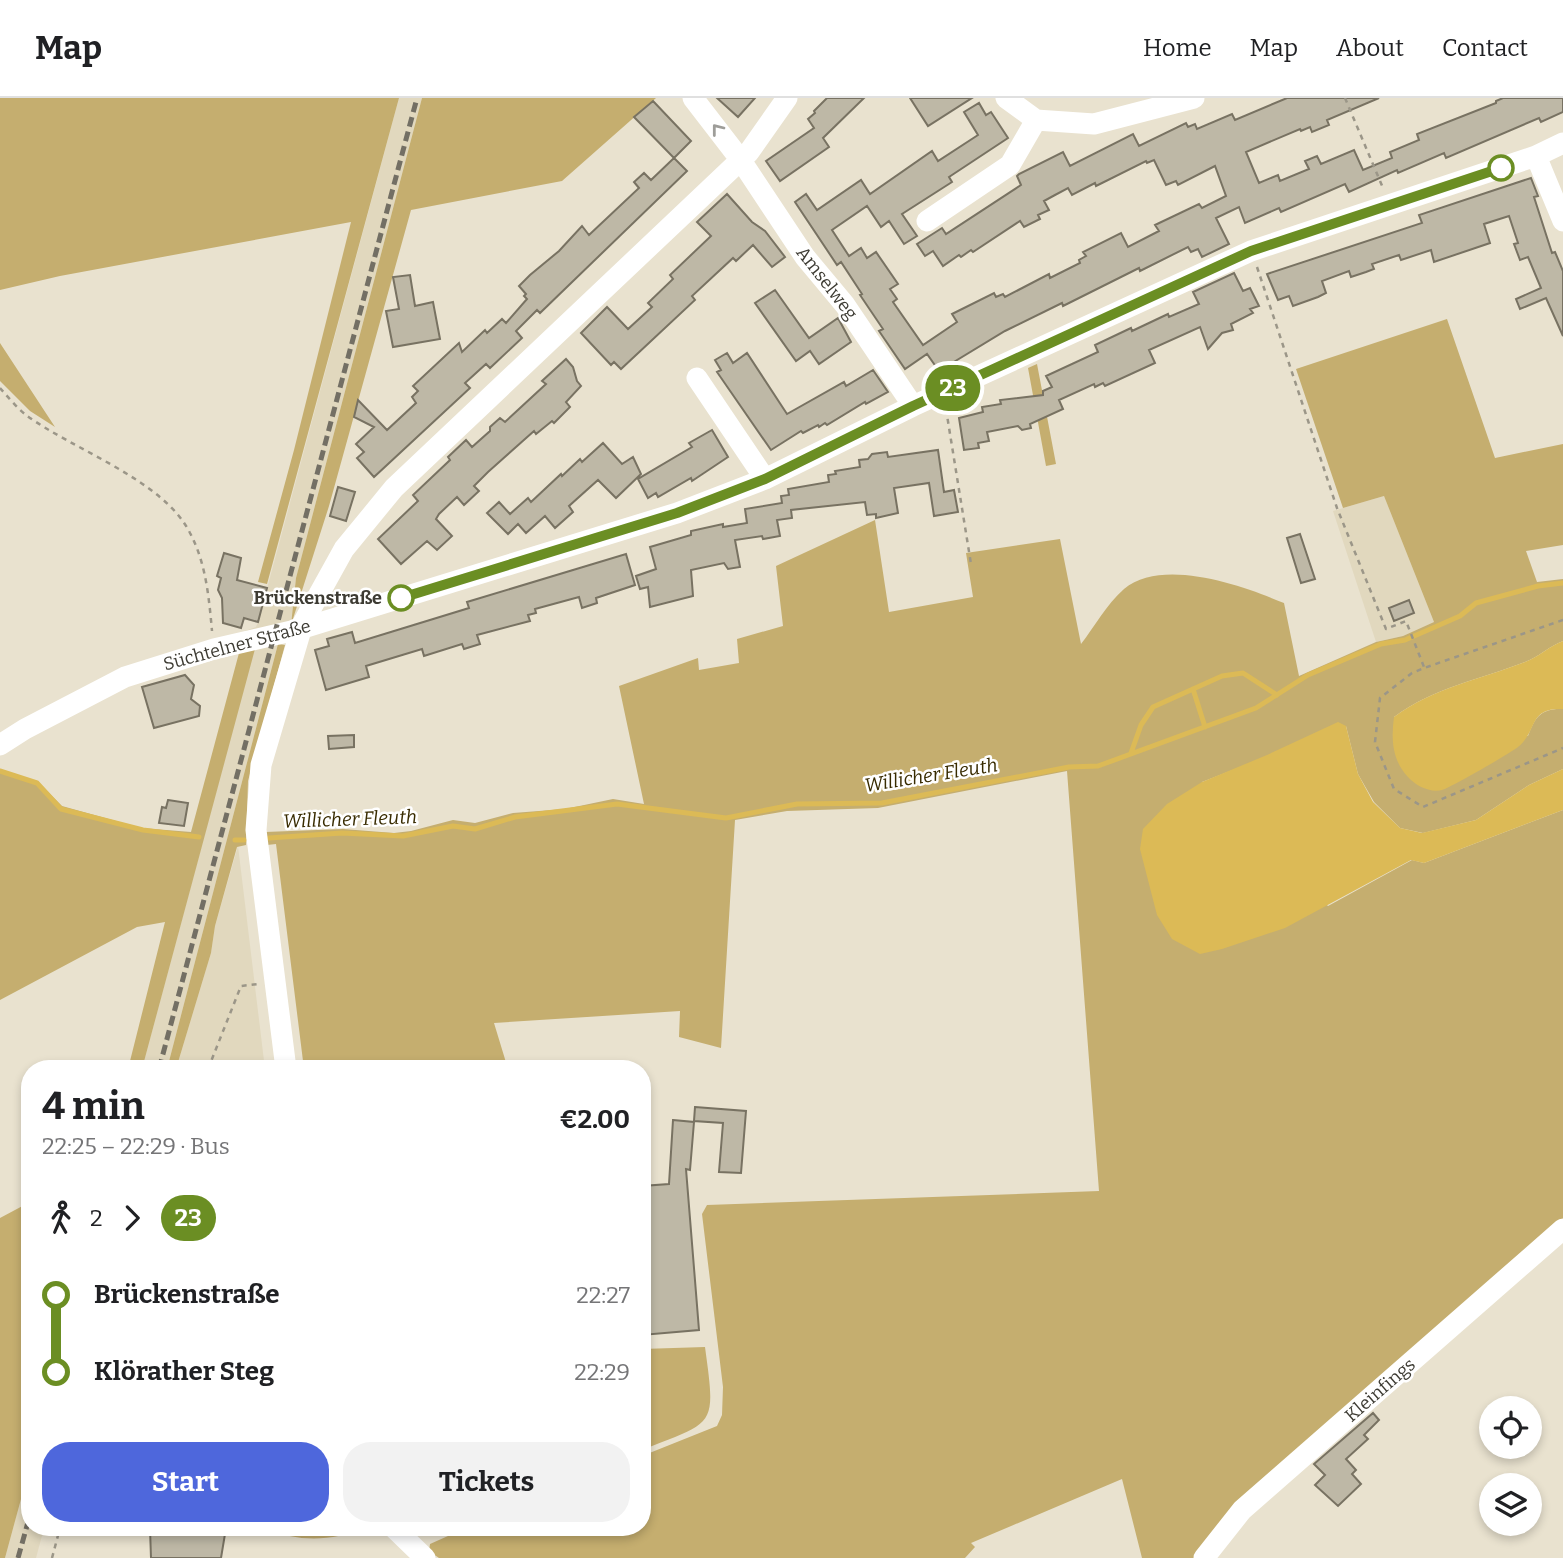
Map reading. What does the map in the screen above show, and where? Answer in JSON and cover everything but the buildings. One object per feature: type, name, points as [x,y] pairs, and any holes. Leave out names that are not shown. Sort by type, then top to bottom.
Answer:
[{"type":"street","name":"Amselweg","points":[[693,98],[740,159],[805,257],[845,305],[913,406]]},
{"type":"street","points":[[285,1060],[257,830],[261,765],[300,629],[344,549],[394,488],[749,152],[788,98]]},
{"type":"street","points":[[1006,98],[1036,120],[1094,124],[1194,98]]},
{"type":"street","points":[[928,221],[1010,165],[1036,120]]},
{"type":"street","name":"Süchtelner Straße","points":[[0,745],[25,729],[125,677],[214,649],[300,629],[677,513],[765,479],[913,406],[1251,251],[1536,156],[1563,143]]},
{"type":"street","points":[[1536,156],[1563,221]]},
{"type":"street","points":[[697,378],[765,479]]},
{"type":"street","name":"Kleinfings","points":[[1204,1558],[1242,1510],[1563,1229]]},
{"type":"street","points":[[402,1536],[425,1558]]},
{"type":"path","points":[[1345,98],[1390,205]]},
{"type":"path","points":[[1251,251],[1337,508],[1386,629],[1406,621],[1424,668]]},
{"type":"path","points":[[0,388],[25,415],[139,483],[172,508],[190,532],[207,581],[214,649]]},
{"type":"path","points":[[944,392],[971,564]]},
{"type":"path","points":[[1563,620],[1412,673],[1380,698],[1375,742],[1394,789],[1423,807],[1563,748]]},
{"type":"path","points":[[212,1060],[241,986],[275,981]]},
{"type":"path","points":[[51,1558],[58,1536]]},
{"type":"shaded area","points":[[0,98],[399,98],[267,584],[258,582],[351,222],[60,276],[0,290]]},
{"type":"shaded area","points":[[399,98],[422,98],[296,578],[291,625],[278,644],[169,1060],[144,1060],[258,635],[245,631],[256,627]]},
{"type":"shaded area","points":[[422,98],[656,98],[562,181],[411,210],[329,506],[291,625],[296,578]]},
{"type":"shaded area","points":[[1447,319],[1495,458],[1563,444],[1563,545],[1526,551],[1537,582],[1563,579],[1563,641],[1525,662],[1425,699],[1394,717],[1528,736],[1540,715],[1549,710],[1563,709],[1563,769],[1529,785],[1476,820],[1423,833],[1400,828],[1374,802],[1358,774],[1346,726],[1202,782],[1328,906],[1412,860],[1424,863],[1563,810],[1563,1220],[1196,1558],[1142,1558],[1122,1479],[971,1543],[975,1547],[965,1558],[439,1558],[429,1551],[430,1544],[448,1536],[651,1536],[651,1452],[717,1426],[722,1415],[723,1387],[702,1214],[707,1205],[1099,1191],[1067,771],[878,808],[787,811],[735,820],[721,1048],[679,1037],[680,1011],[494,1023],[505,1060],[303,1060],[276,844],[267,845],[265,832],[343,829],[394,833],[453,820],[475,823],[513,813],[565,809],[613,799],[644,804],[619,686],[698,658],[699,670],[739,663],[737,639],[783,626],[776,566],[875,520],[889,612],[973,597],[966,553],[1060,539],[1081,644],[1124,589],[1140,580],[1160,575],[1181,575],[1226,583],[1284,603],[1299,676],[1376,642],[1403,636],[1434,622],[1384,496],[1343,508],[1296,369]]},
{"type":"shaded area","points":[[0,343],[55,427],[30,411],[0,381]]},
{"type":"shaded area","points":[[1037,364],[1056,464],[1046,466],[1028,368]]},
{"type":"shaded area","points":[[1384,496],[1434,622],[1403,636],[1376,642],[1333,511]]},
{"type":"shaded area","points":[[1563,641],[1563,709],[1544,712],[1518,747],[1447,788],[1428,790],[1408,777],[1399,764],[1394,749],[1394,717],[1425,699],[1525,662]]},
{"type":"shaded area","points":[[278,644],[285,645],[248,781],[246,845],[237,847],[215,926],[211,953],[179,1060],[169,1060]]},
{"type":"shaded area","points":[[255,649],[144,1060],[130,1060],[165,922],[137,927],[0,1000],[0,769],[39,783],[62,806],[141,828],[191,832],[239,653]]},
{"type":"shaded area","points":[[1338,722],[1346,726],[1358,774],[1373,802],[1400,828],[1422,833],[1476,820],[1529,785],[1563,769],[1563,810],[1424,863],[1411,860],[1285,928],[1222,949],[1200,954],[1172,939],[1157,915],[1140,849],[1143,829],[1167,804],[1202,782]]},
{"type":"shaded area","points":[[238,846],[264,1060],[179,1060],[211,953],[215,926]]},
{"type":"shaded area","points":[[21,1207],[21,1499],[5,1558],[0,1558],[0,1218]]},
{"type":"shaded area","points":[[705,1347],[710,1393],[709,1408],[705,1418],[697,1426],[651,1446],[651,1349]]},
{"type":"shaded area","points":[[21,1499],[21,1536],[42,1536],[36,1558],[5,1558]]},
{"type":"shaded area","points":[[291,1536],[340,1536],[328,1538]]},
{"type":"waterway","name":"Willicher Fleuth","points":[[269,838],[342,833],[403,836],[453,826],[475,829],[515,817],[617,804],[726,818],[797,804],[882,803],[1069,767],[1098,766],[1256,708],[1308,675],[1381,644],[1405,640],[1460,616],[1476,603],[1538,586],[1563,583]]},
{"type":"waterway","points":[[1131,753],[1141,725],[1153,707],[1222,676],[1243,673],[1277,695]]},
{"type":"waterway","points":[[1193,689],[1205,727]]},
{"type":"waterway","name":"Willicher Fleuth","points":[[0,771],[37,783],[61,809],[143,830],[199,837]]},
{"type":"waterway","name":"Willicher Fleuth","points":[[235,840],[244,840]]},
{"type":"railway","points":[[161,1060],[417,98]]},
{"type":"railway","points":[[18,1558],[24,1536]]},
{"type":"bus line","name":"23","points":[[401,598],[677,513],[765,479],[913,406],[1251,251],[1501,168]]},
{"type":"place","name":"Brückenstraße","points":[[401,598]]}]
